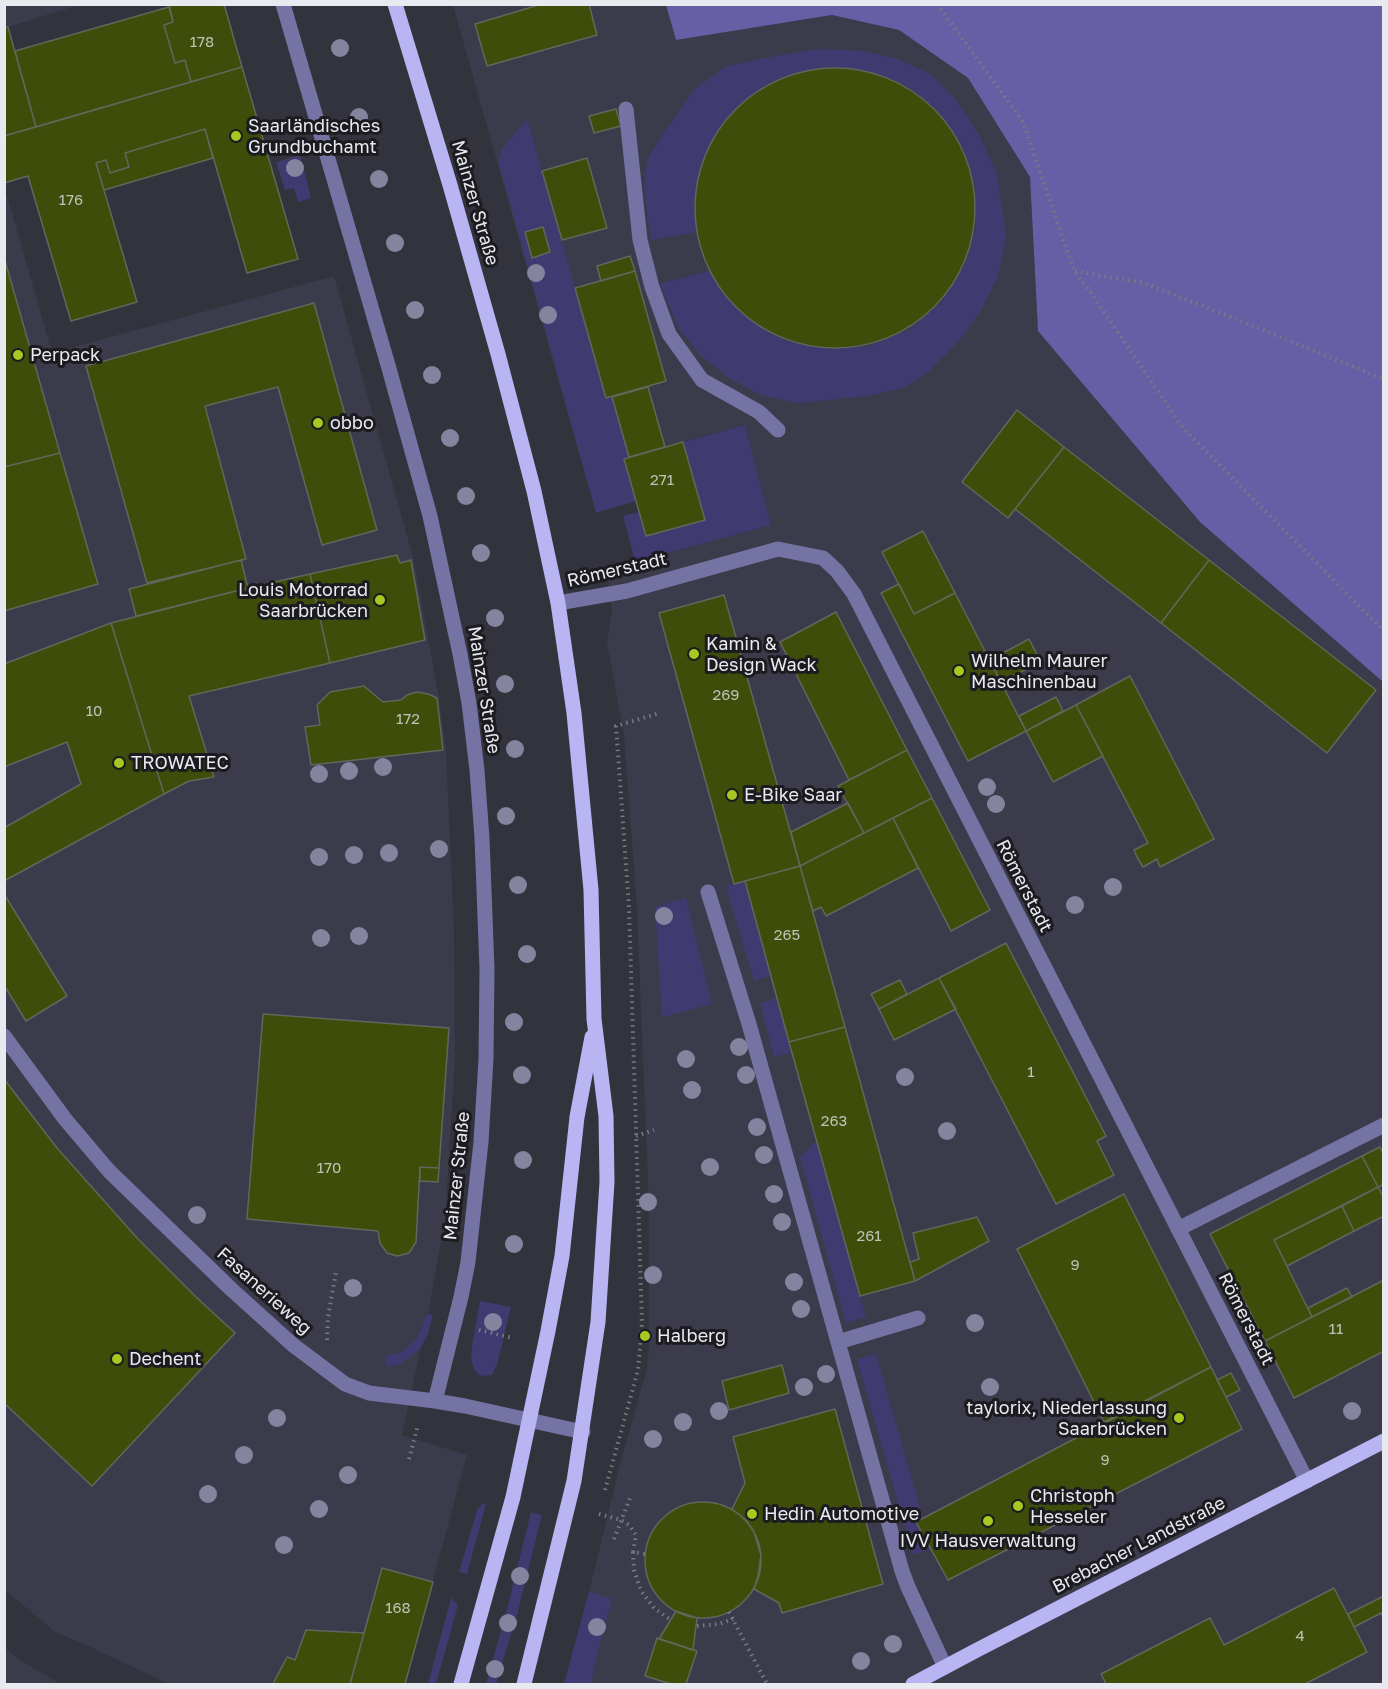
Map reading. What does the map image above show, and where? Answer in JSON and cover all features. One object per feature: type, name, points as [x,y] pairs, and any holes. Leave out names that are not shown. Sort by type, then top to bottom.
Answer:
[{"type":"main road","name":"Mainzer Straße","points":[[395,4],[450,184],[534,492],[558,603],[574,713],[591,890],[594,1019],[606,1116],[607,1182],[598,1322],[574,1481],[524,1684]]},
{"type":"main road","name":"Mainzer Straße","points":[[461,1684],[513,1497],[562,1256],[576,1117],[594,1019]]},
{"type":"main road","name":"Brebacher Landstraße","points":[[913,1684],[1383,1441]]},
{"type":"street","name":"Mainzer Straße","points":[[283,4],[430,516],[469,703],[477,770],[487,969],[486,1059],[481,1142],[468,1262],[455,1325],[435,1401]]},
{"type":"street","points":[[626,109],[640,240],[652,287],[669,334],[702,380],[759,412],[778,430]]},
{"type":"street","name":"Römerstadt","points":[[558,603],[627,591],[778,549],[824,558],[837,571],[854,594],[1307,1481]]},
{"type":"street","points":[[708,892],[749,1024],[902,1570],[945,1667]]},
{"type":"street","name":"Fasanerieweg","points":[[4,1036],[65,1119],[109,1171],[292,1345],[345,1384],[369,1393],[480,1409],[583,1432]]},
{"type":"street","points":[[1178,1229],[1383,1125]]},
{"type":"street","points":[[838,1342],[918,1318]]},
{"type":"path","points":[[937,4],[1023,122],[1074,271],[1183,428],[1383,631]]},
{"type":"path","points":[[1074,271],[1143,284],[1221,313],[1383,380]]},
{"type":"path","points":[[605,1490],[638,1370],[642,1323],[629,907],[616,726],[660,714]]},
{"type":"path","points":[[636,1136],[654,1130]]},
{"type":"path","points":[[327,1332],[336,1272]]},
{"type":"path","points":[[455,1325],[513,1338]]},
{"type":"path","points":[[409,1459],[415,1439]]},
{"type":"path","points":[[614,1539],[630,1498]]},
{"type":"path","points":[[599,1514],[629,1525],[636,1535],[633,1552],[634,1570],[641,1591],[654,1608],[671,1620]]},
{"type":"path","points":[[633,1552],[645,1554]]},
{"type":"path","points":[[729,1612],[767,1684]]},
{"type":"path","points":[[697,1626],[719,1624],[733,1619]]},
{"type":"shaded area","points":[[5,5],[79,5],[8,27],[36,127],[5,136]]},
{"type":"shaded area","points":[[453,5],[666,5],[676,40],[832,15],[899,30],[968,78],[1030,177],[1038,331],[1200,522],[1383,682],[1383,1684],[564,1684],[647,1368],[649,1348],[649,1207],[637,908],[624,734],[607,644],[612,610],[607,570],[771,525],[745,425],[583,468]]},
{"type":"shaded area","points":[[666,5],[1383,5],[1383,682],[1200,522],[1038,331],[1030,177],[968,78],[899,30],[832,15],[676,40]]},
{"type":"shaded area","points":[[818,49],[864,51],[898,59],[930,74],[954,97],[978,133],[997,174],[1006,236],[998,276],[980,312],[958,342],[928,372],[903,388],[868,396],[797,403],[761,395],[729,378],[701,356],[679,329],[660,284],[709,271],[720,290],[750,320],[786,341],[828,349],[869,346],[909,330],[941,303],[964,267],[976,227],[975,185],[962,145],[937,110],[904,84],[865,70],[823,67],[782,77],[746,99],[718,130],[700,169],[695,210],[697,232],[651,240],[644,188],[647,161],[664,132],[696,88],[727,66]]},
{"type":"shaded area","points":[[527,119],[606,398],[612,397],[629,457],[624,459],[636,501],[596,513],[498,160],[502,149]]},
{"type":"shaded area","points":[[300,155],[311,198],[298,202],[294,188],[285,190],[276,162]]},
{"type":"shaded area","points":[[4,185],[52,353],[334,276],[413,557],[439,698],[446,750],[454,930],[455,1059],[445,1219],[426,1324],[402,1435],[467,1455],[405,1684],[169,1684],[55,1632],[5,1590]]},
{"type":"shaded area","points":[[745,425],[771,525],[635,562],[623,516],[639,512],[646,536],[705,520],[683,442]]},
{"type":"shaded area","points":[[745,881],[770,976],[754,981],[726,886]]},
{"type":"shaded area","points":[[686,898],[712,1004],[662,1017],[655,907]]},
{"type":"shaded area","points":[[777,998],[791,1052],[774,1057],[760,1003]]},
{"type":"shaded area","points":[[816,1141],[866,1317],[846,1323],[800,1157]]},
{"type":"shaded area","points":[[480,1301],[511,1307],[497,1365],[492,1375],[480,1376],[471,1360]]},
{"type":"shaded area","points":[[427,1314],[433,1315],[428,1334],[420,1349],[402,1363],[387,1367],[385,1356],[400,1353],[414,1342]]},
{"type":"shaded area","points":[[876,1354],[923,1518],[917,1522],[931,1548],[913,1555],[857,1359]]},
{"type":"shaded area","points":[[482,1504],[486,1504],[467,1574],[459,1572],[477,1510]]},
{"type":"shaded area","points":[[531,1512],[542,1515],[518,1611],[496,1684],[486,1684],[507,1609]]},
{"type":"shaded area","points":[[589,1592],[612,1599],[591,1684],[564,1684]]},
{"type":"shaded area","points":[[451,1598],[458,1605],[436,1684],[428,1684]]},
{"type":"shaded area","points":[[4,1647],[20,1660],[61,1684],[5,1684]]},
{"type":"building","points":[[169,4],[224,4],[242,67],[191,82],[185,60],[175,63],[164,25],[173,22]]},
{"type":"building","points":[[542,4],[589,4],[597,35],[487,66],[475,24]]},
{"type":"building","points":[[169,7],[173,22],[164,25],[175,63],[185,60],[191,82],[36,127],[15,51]]},
{"type":"building","points":[[4,27],[8,27],[36,127],[4,136]]},
{"type":"building","points":[[242,67],[298,259],[247,273],[205,129],[125,153],[129,167],[110,173],[106,160],[96,163],[137,302],[71,321],[28,176],[4,183],[4,136]]},
{"type":"building","points":[[821,68],[849,68],[889,78],[901,84],[924,99],[944,119],[965,154],[973,181],[975,208],[973,235],[965,262],[944,297],[924,317],[901,332],[876,342],[849,348],[821,348],[781,338],[769,332],[746,317],[726,297],[711,274],[701,249],[695,222],[695,194],[705,154],[711,142],[726,119],[746,99],[769,84],[794,74]]},
{"type":"building","points":[[616,109],[621,126],[594,133],[589,116]]},
{"type":"building","points":[[205,129],[213,158],[104,190],[96,163],[106,160],[110,173],[129,167],[125,153]]},
{"type":"building","points":[[587,158],[607,228],[562,240],[542,171]]},
{"type":"building","points":[[543,227],[550,252],[532,258],[525,232]]},
{"type":"building","points":[[630,256],[635,271],[601,281],[597,266]]},
{"type":"building","name":"Perpack","points":[[4,257],[60,453],[4,467]]},
{"type":"building","points":[[635,271],[666,381],[606,398],[575,288]]},
{"type":"building","points":[[314,303],[377,530],[322,545],[278,387],[205,406],[246,559],[147,583],[86,366]]},
{"type":"building","points":[[648,387],[665,447],[629,457],[612,397]]},
{"type":"building","points":[[1017,410],[1064,447],[1008,518],[962,482]]},
{"type":"building","points":[[683,442],[705,520],[646,536],[624,459]]},
{"type":"building","points":[[1064,447],[1209,560],[1161,623],[1015,509]]},
{"type":"building","points":[[60,453],[98,584],[4,611],[4,467]]},
{"type":"building","points":[[923,531],[955,593],[914,614],[882,552]]},
{"type":"building","points":[[397,555],[400,563],[411,560],[425,640],[330,663],[310,574]]},
{"type":"building","points":[[241,560],[248,588],[136,616],[129,589]]},
{"type":"building","points":[[1209,560],[1376,690],[1327,753],[1161,623]]},
{"type":"building","points":[[310,574],[330,663],[189,696],[214,777],[189,781],[164,794],[111,623]]},
{"type":"building","name":"Wilhelm Maurer Maschinenbau","points":[[899,584],[914,614],[955,593],[1026,731],[968,761],[881,593]]},
{"type":"building","points":[[724,595],[800,866],[734,884],[659,613]]},
{"type":"building","points":[[836,612],[907,750],[849,780],[780,642]]},
{"type":"building","points":[[111,623],[164,794],[4,881],[4,828],[81,784],[67,742],[4,767],[4,664]]},
{"type":"building","points":[[1029,639],[1041,662],[1001,682],[990,660]]},
{"type":"building","points":[[1130,676],[1214,839],[1160,867],[1157,859],[1143,867],[1138,859],[1134,850],[1148,843],[1076,705]]},
{"type":"building","points":[[364,686],[383,702],[401,700],[417,692],[437,698],[443,750],[311,765],[305,727],[320,725],[317,705],[330,692]]},
{"type":"building","points":[[1056,697],[1063,711],[1026,731],[1019,716]]},
{"type":"building","points":[[1076,705],[1103,756],[1053,782],[1026,731]]},
{"type":"building","points":[[907,750],[932,798],[864,833],[838,786]]},
{"type":"building","points":[[932,798],[990,910],[951,931],[893,818]]},
{"type":"building","points":[[848,803],[864,833],[800,866],[791,832]]},
{"type":"building","points":[[893,818],[918,868],[826,916],[821,907],[813,911],[800,866]]},
{"type":"building","points":[[800,866],[845,1027],[789,1042],[745,881]]},
{"type":"building","points":[[4,894],[67,996],[26,1021],[4,985]]},
{"type":"building","points":[[1006,943],[1106,1136],[1097,1141],[1114,1175],[1056,1204],[939,978]]},
{"type":"building","points":[[939,978],[956,1009],[894,1040],[879,1009]]},
{"type":"building","points":[[900,980],[907,994],[879,1009],[871,994]]},
{"type":"building","points":[[263,1014],[449,1028],[439,1168],[420,1167],[416,1242],[409,1253],[397,1256],[387,1253],[380,1243],[378,1231],[247,1219]]},
{"type":"building","points":[[845,1027],[915,1281],[860,1296],[789,1042]]},
{"type":"building","points":[[4,1079],[57,1148],[138,1239],[235,1333],[92,1486],[4,1403]]},
{"type":"building","points":[[1380,1147],[1384,1155],[1384,1184],[1378,1187],[1362,1156]]},
{"type":"building","points":[[1362,1156],[1378,1187],[1274,1240],[1312,1317],[1265,1341],[1210,1234]]},
{"type":"building","points":[[420,1167],[439,1168],[438,1182],[420,1181]]},
{"type":"building","points":[[1378,1187],[1384,1198],[1384,1216],[1354,1231],[1342,1206]]},
{"type":"building","points":[[1124,1194],[1211,1367],[1104,1422],[1017,1249]]},
{"type":"building","points":[[1342,1206],[1354,1231],[1287,1266],[1274,1240]]},
{"type":"building","points":[[977,1217],[989,1241],[915,1281],[910,1262],[919,1259],[913,1233]]},
{"type":"building","points":[[1384,1280],[1384,1351],[1294,1398],[1265,1341]]},
{"type":"building","points":[[1347,1288],[1352,1297],[1312,1317],[1308,1308]]},
{"type":"building","points":[[782,1365],[789,1393],[729,1410],[722,1381]]},
{"type":"building","points":[[1211,1367],[1242,1429],[948,1580],[916,1522]]},
{"type":"building","points":[[1231,1373],[1240,1390],[1226,1397],[1217,1380]]},
{"type":"building","points":[[835,1409],[883,1584],[782,1613],[779,1603],[754,1589],[761,1555],[754,1532],[746,1520],[732,1509],[745,1483],[733,1437]]},
{"type":"building","points":[[703,1502],[725,1507],[744,1519],[756,1538],[761,1560],[756,1582],[744,1601],[725,1613],[703,1618],[681,1613],[662,1601],[650,1582],[645,1560],[650,1538],[662,1519],[681,1507]]},
{"type":"building","points":[[382,1568],[433,1582],[405,1684],[350,1684]]},
{"type":"building","points":[[1334,1588],[1367,1652],[1305,1684],[1106,1684],[1101,1674],[1210,1618],[1224,1645]]},
{"type":"building","points":[[1384,1596],[1384,1618],[1381,1613],[1354,1627],[1348,1614]]},
{"type":"building","points":[[676,1611],[697,1618],[693,1650],[659,1639]]},
{"type":"building","points":[[306,1630],[364,1633],[350,1684],[273,1684],[287,1657],[295,1660]]},
{"type":"building","points":[[657,1638],[697,1651],[686,1684],[671,1684],[645,1676]]},
{"type":"place","name":"Saarländisches Grundbuchamt","points":[[236,136]]},
{"type":"place","name":"Perpack","points":[[18,355]]},
{"type":"place","name":"obbo","points":[[318,423]]},
{"type":"place","name":"Louis Motorrad Saarbrücken","points":[[380,600]]},
{"type":"place","name":"Kamin & Design Wack","points":[[694,654]]},
{"type":"place","name":"Wilhelm Maurer Maschinenbau","points":[[959,671]]},
{"type":"place","name":"TROWATEC","points":[[119,763]]},
{"type":"place","name":"E-Bike Saar","points":[[732,795]]},
{"type":"place","name":"Halberg","points":[[645,1336]]},
{"type":"place","name":"Dechent","points":[[117,1359]]},
{"type":"place","name":"taylorix, Niederlassung Saarbrücken","points":[[1179,1418]]},
{"type":"place","name":"Christoph Hesseler","points":[[1018,1506]]},
{"type":"place","name":"Hedin Automotive","points":[[752,1514]]},
{"type":"place","name":"IVV Hausverwaltung","points":[[988,1521]]}]
